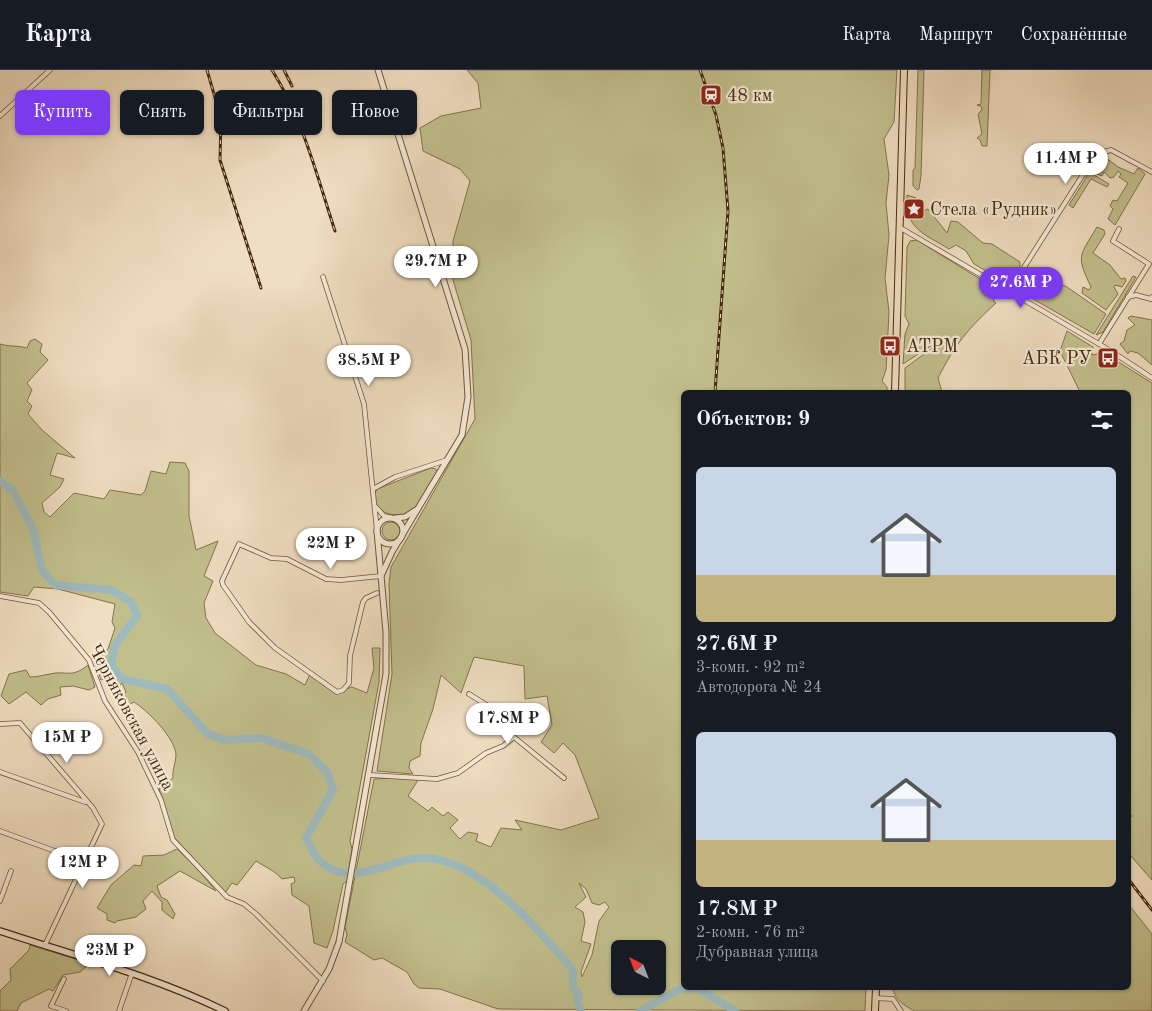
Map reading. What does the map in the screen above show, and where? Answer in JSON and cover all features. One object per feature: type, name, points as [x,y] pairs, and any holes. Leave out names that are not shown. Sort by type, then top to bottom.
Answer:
[{"type":"highway","points":[[895,390],[904,70]]},
{"type":"highway","points":[[875,1011],[876,990]]},
{"type":"main road","points":[[0,931],[132,973],[177,989],[225,1011]]},
{"type":"street","points":[[0,116],[50,70]]},
{"type":"street","points":[[378,70],[465,349],[468,397],[462,435],[400,538],[381,576]]},
{"type":"street","points":[[1009,291],[1096,154],[1112,150],[1152,172]]},
{"type":"street","points":[[899,227],[1099,344],[1152,378]]},
{"type":"street","points":[[1099,344],[1150,266],[1113,241],[1119,229]]},
{"type":"street","points":[[304,1011],[323,981],[339,942],[370,774],[386,674],[386,632],[378,532],[364,404],[323,278]]},
{"type":"street","points":[[1128,297],[1136,295],[1151,299],[1152,297]]},
{"type":"street","points":[[373,489],[395,477],[448,460]]},
{"type":"street","points":[[374,505],[382,515],[392,518],[402,526],[400,538],[394,543],[387,543],[380,539],[378,532],[380,523],[392,518],[408,516],[422,504]]},
{"type":"street","points":[[377,593],[366,598],[364,602],[350,656],[349,684],[343,690],[337,692],[274,648],[249,622],[222,581],[240,544],[271,558],[286,559],[326,578],[381,576]]},
{"type":"street","name":"Черняковская улица","points":[[0,596],[39,603],[74,641],[89,660],[105,701],[138,752],[161,800],[173,840],[204,871],[218,890],[227,897],[244,904],[256,914],[323,981]]},
{"type":"street","points":[[469,694],[493,709],[493,720],[564,778]]},
{"type":"street","points":[[0,724],[20,724],[100,817],[102,824],[86,862],[45,945]]},
{"type":"street","points":[[370,774],[437,779],[458,773],[486,753],[503,746],[513,738]]},
{"type":"street","points":[[0,772],[87,803]]},
{"type":"street","points":[[0,831],[86,862]]},
{"type":"street","points":[[0,901],[10,871]]},
{"type":"street","points":[[119,1011],[132,973]]},
{"type":"street","points":[[64,979],[51,1006],[66,1011]]},
{"type":"street","points":[[875,998],[893,999],[901,1011]]},
{"type":"shaded area","points":[[467,70],[897,70],[894,122],[884,139],[889,175],[886,203],[889,235],[885,278],[889,312],[886,370],[882,381],[887,390],[681,390],[681,990],[866,990],[865,1011],[498,1009],[440,989],[419,988],[414,984],[407,972],[382,958],[374,960],[345,942],[347,935],[345,927],[374,779],[415,777],[418,780],[408,796],[428,811],[432,807],[443,816],[448,812],[458,820],[450,828],[460,839],[468,832],[478,834],[476,841],[491,847],[501,828],[522,830],[515,820],[561,830],[599,818],[575,755],[563,743],[554,753],[541,742],[552,725],[547,696],[525,699],[524,666],[474,657],[461,693],[441,675],[433,709],[421,743],[420,756],[410,761],[409,768],[413,774],[377,771],[392,674],[389,584],[391,567],[475,419],[471,340],[453,280],[453,241],[470,181],[460,169],[423,151],[420,128],[441,116],[481,108],[478,83]],"holes":[[[579,883],[586,889],[592,903],[599,905],[605,902],[609,907],[599,921],[592,955],[582,977],[581,972],[591,944],[581,941],[585,922],[583,912],[575,907],[586,897]]]},
{"type":"shaded area","points":[[918,70],[924,70],[921,176],[919,189],[917,190],[913,186],[913,170],[915,168]]},
{"type":"shaded area","points":[[982,70],[990,70],[987,146],[982,146],[977,138],[982,134],[978,114],[982,110],[981,106],[977,105],[981,104]]},
{"type":"shaded area","points":[[1101,154],[1118,167],[1134,174],[1138,168],[1145,174],[1115,225],[1108,219],[1113,209],[1110,206],[1113,200],[1117,201],[1128,183],[1119,177],[1121,174],[1118,171],[1114,177],[1110,178],[1104,172],[1102,176],[1095,173],[1094,175],[1109,184],[1107,187],[1091,179],[1073,208],[1069,205]]},
{"type":"shaded area","points":[[907,195],[916,198],[916,205],[911,206],[911,211],[928,209],[947,233],[951,221],[958,222],[983,243],[992,244],[1020,262],[1020,266],[1012,279],[1005,282],[974,264],[966,251],[956,245],[949,249],[924,234],[909,216]]},
{"type":"shaded area","points":[[1097,227],[1104,230],[1105,234],[1093,253],[1110,265],[1121,279],[1125,278],[1126,281],[1122,287],[1115,285],[1114,287],[1118,294],[1106,310],[1082,293],[1083,287],[1089,290],[1091,287],[1083,268],[1083,251]]},
{"type":"shaded area","points":[[917,240],[1001,292],[993,301],[996,303],[970,329],[951,355],[938,378],[941,390],[905,390],[905,368],[938,344],[937,342],[903,364],[905,334],[909,324],[905,316],[907,247],[910,241]]},
{"type":"shaded area","points":[[1027,268],[1067,287],[1106,314],[1094,334],[1021,292],[1019,282]]},
{"type":"shaded area","points":[[1133,276],[1136,277],[1103,332],[1096,335]]},
{"type":"shaded area","points":[[1131,316],[1152,320],[1152,365],[1138,353],[1130,351],[1128,354],[1120,344],[1124,341],[1127,330],[1135,325],[1128,318]]},
{"type":"shaded area","points":[[1067,331],[1093,347],[1092,355],[1104,353],[1152,383],[1152,880],[1131,856],[1131,390],[1079,390],[1060,351]]},
{"type":"shaded area","points":[[35,339],[42,344],[40,352],[48,360],[27,383],[32,390],[27,401],[32,406],[28,414],[42,430],[75,458],[57,453],[50,475],[64,479],[60,487],[42,503],[44,512],[50,517],[74,493],[104,499],[110,490],[141,495],[145,491],[151,471],[166,474],[170,462],[185,463],[189,471],[189,516],[196,550],[218,541],[204,576],[213,581],[204,603],[206,618],[215,633],[256,665],[286,674],[305,685],[310,674],[337,692],[352,687],[367,693],[374,668],[372,648],[380,648],[379,682],[350,841],[352,849],[347,881],[343,884],[333,931],[327,948],[314,943],[309,906],[292,895],[291,884],[295,882],[294,877],[282,879],[256,861],[237,885],[232,883],[225,893],[173,836],[159,789],[173,778],[176,754],[171,740],[160,725],[134,702],[127,706],[120,697],[126,692],[122,683],[116,690],[107,678],[101,680],[94,660],[108,649],[115,628],[112,622],[115,604],[58,589],[34,587],[28,596],[0,592],[0,344],[27,348],[30,341]]},
{"type":"shaded area","points":[[431,468],[436,469],[437,473],[424,497],[414,509],[399,515],[392,514],[385,512],[375,503],[374,496],[377,489]]},
{"type":"shaded area","points":[[387,522],[395,522],[400,527],[398,538],[387,540],[382,535],[382,527]]},
{"type":"shaded area","points":[[88,665],[95,687],[89,690],[73,686],[60,687],[61,695],[48,699],[41,705],[26,692],[9,704],[1,696],[9,674],[26,670],[30,677],[56,673],[73,673]]},
{"type":"shaded area","points":[[177,849],[196,867],[216,891],[180,871],[157,886],[161,897],[167,900],[175,914],[173,919],[162,910],[162,902],[152,891],[143,901],[146,909],[136,917],[115,923],[107,920],[107,914],[97,908],[111,885],[134,865],[141,866],[143,856],[164,855]]},
{"type":"shaded area","points":[[1131,908],[1152,934],[1152,1011],[914,1011],[898,1000],[893,990],[1131,990]]},
{"type":"shaded area","points":[[30,945],[85,962],[87,966],[80,972],[63,975],[53,991],[49,989],[21,1003],[17,1011],[0,1011],[0,991],[11,980],[10,969],[29,950]]},
{"type":"waterway","points":[[0,481],[13,491],[33,529],[42,570],[55,585],[112,590],[131,602],[137,616],[115,645],[111,666],[123,679],[167,689],[208,734],[226,740],[261,738],[309,754],[327,772],[333,790],[306,838],[320,861],[332,870],[360,873],[416,858],[429,858],[458,866],[474,874],[518,910],[569,965],[573,971],[573,988],[579,994],[577,1000],[581,1011]]},
{"type":"waterway","points":[[640,1011],[681,989]]},
{"type":"waterway","points":[[700,990],[735,1011]]},
{"type":"railway","points":[[207,70],[221,118],[220,160],[261,288]]},
{"type":"railway","points":[[272,70],[301,128],[335,231]]},
{"type":"railway","points":[[284,70],[292,86]]},
{"type":"railway","points":[[700,70],[716,115],[723,148],[728,211],[715,390]]},
{"type":"railway","points":[[1131,883],[1152,910]]},
{"type":"place","name":"48 км","points":[[711,95]]},
{"type":"place","name":"Стела «Рудник»","points":[[914,209]]},
{"type":"place","name":"АТРМ","points":[[890,346]]},
{"type":"place","name":"АБК РУ","points":[[1108,358]]}]
